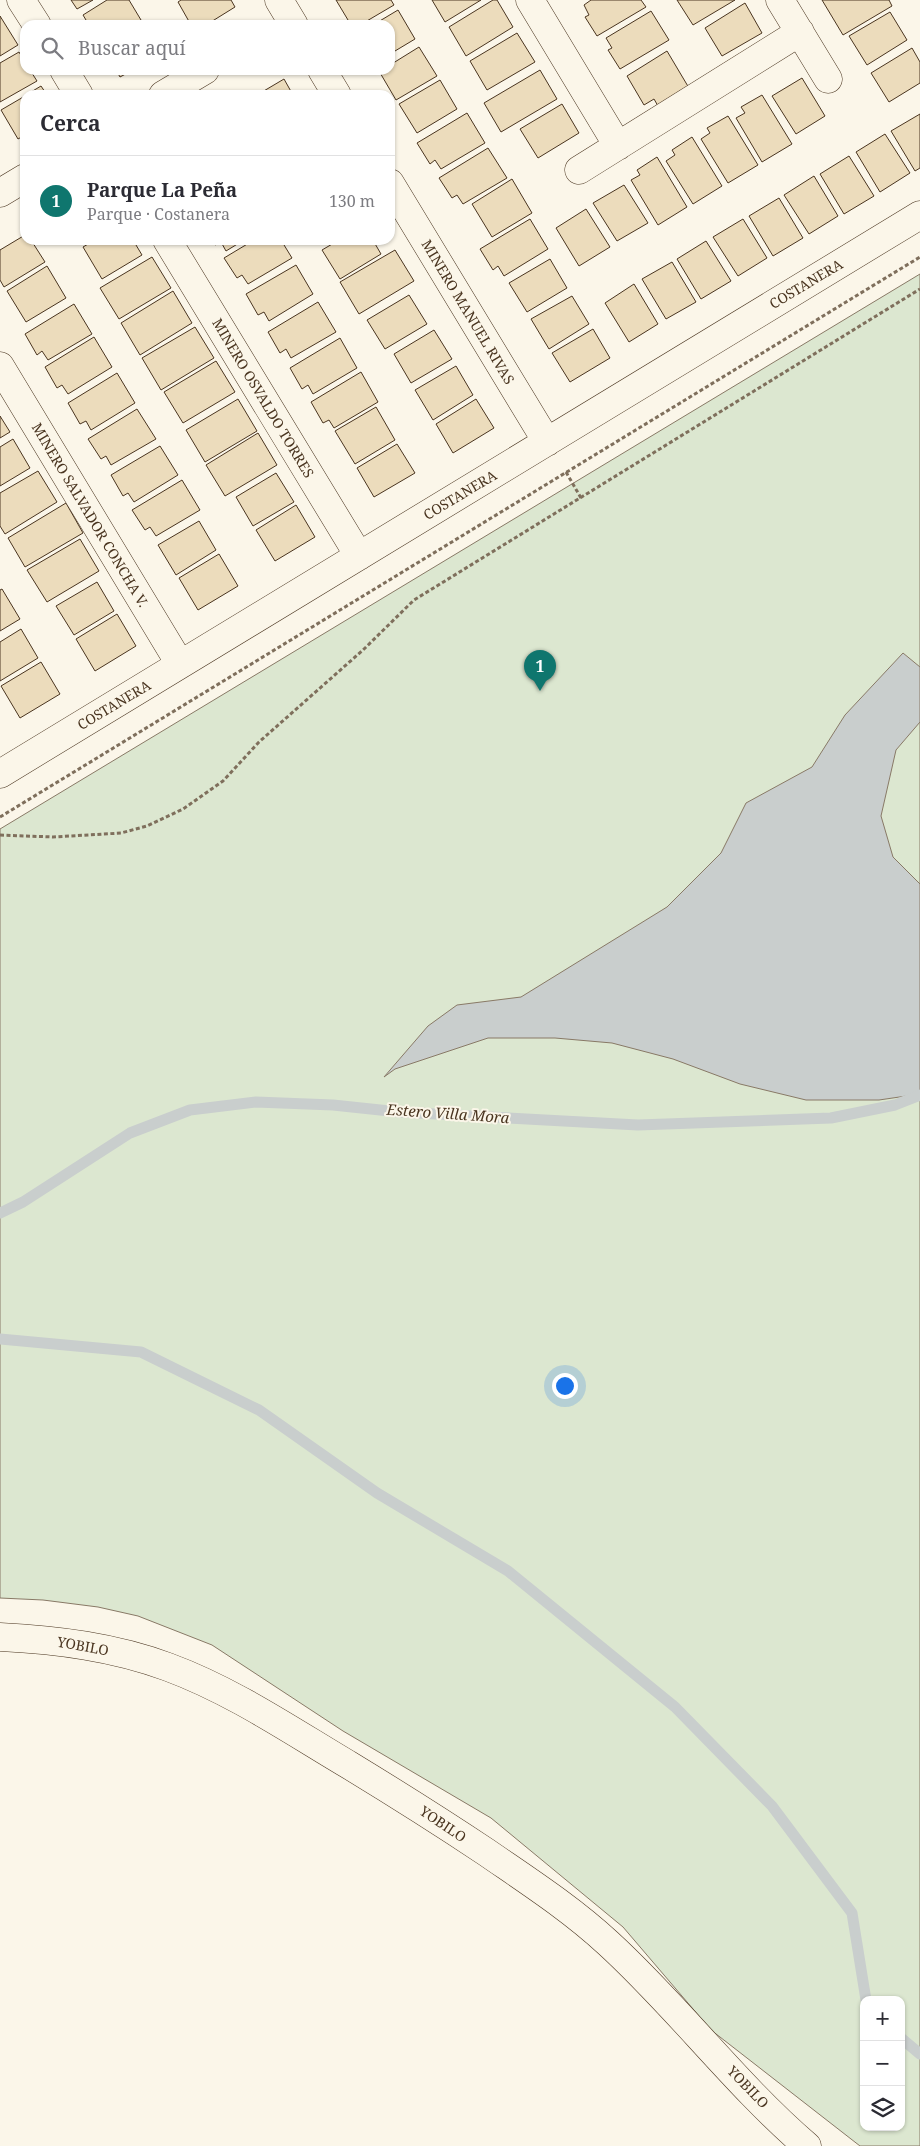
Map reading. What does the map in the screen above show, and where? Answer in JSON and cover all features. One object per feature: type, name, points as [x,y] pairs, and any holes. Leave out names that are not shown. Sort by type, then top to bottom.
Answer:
[{"type":"street","points":[[22,0],[34,20]]},
{"type":"street","points":[[530,0],[618,146]]},
{"type":"street","points":[[780,0],[828,79]]},
{"type":"street","points":[[579,170],[800,32]]},
{"type":"street","points":[[67,75],[76,90]]},
{"type":"street","points":[[172,90],[197,75]]},
{"type":"street","points":[[325,75],[334,90]]},
{"type":"street","points":[[0,194],[20,181]]},
{"type":"street","name":"MINERO MANUEL RIVAS","points":[[395,191],[547,442]]},
{"type":"street","name":"COSTANERA","points":[[1,771],[920,215]]},
{"type":"street","name":"MINERO OSVALDO TORRES","points":[[170,245],[359,556]]},
{"type":"street","name":"MINERO SALVADOR CONCHA V.","points":[[0,366],[180,664]]},
{"type":"street","name":"YOBILO","points":[[0,1637],[56,1640],[92,1646],[129,1654],[203,1680],[239,1698],[411,1803],[538,1887],[577,1916],[636,1970],[766,2107],[807,2146]]},
{"type":"path","points":[[0,817],[920,257]]},
{"type":"path","points":[[0,835],[53,838],[121,833],[147,826],[183,809],[222,781],[259,742],[363,650],[414,600],[920,289]]},
{"type":"path","points":[[566,473],[581,498]]},
{"type":"green space","points":[[920,274],[920,2146],[860,2146],[711,2030],[623,1927],[491,1818],[343,1731],[212,1645],[138,1616],[98,1607],[43,1600],[0,1598],[0,829]]},
{"type":"shaded area","points":[[903,653],[920,667],[920,722],[896,750],[881,816],[893,857],[920,884],[920,1094],[879,1100],[806,1100],[740,1084],[673,1059],[612,1043],[555,1038],[488,1038],[395,1069],[384,1077],[428,1026],[457,1005],[521,997],[667,907],[721,853],[746,803],[812,767],[845,715]]},
{"type":"building","points":[[71,0],[93,0],[77,9]]},
{"type":"building","points":[[107,0],[129,0],[141,20],[86,20],[83,15]]},
{"type":"building","points":[[181,0],[231,0],[235,7],[214,20],[188,20],[178,2]]},
{"type":"building","points":[[336,0],[391,0],[394,5],[368,20],[348,20]]},
{"type":"building","points":[[432,0],[481,0],[445,22]]},
{"type":"building","points":[[493,0],[497,0],[513,27],[466,56],[449,27]]},
{"type":"building","points":[[591,0],[641,0],[646,7],[597,36],[585,17],[589,15],[584,5]]},
{"type":"building","points":[[677,0],[735,0],[693,25]]},
{"type":"building","points":[[822,0],[889,0],[892,6],[843,35]]},
{"type":"building","points":[[745,3],[762,33],[722,56],[705,28]]},
{"type":"building","points":[[398,10],[415,39],[395,51],[395,20],[381,20]]},
{"type":"building","points":[[651,11],[669,40],[620,69],[608,50],[612,48],[606,38]]},
{"type":"building","points":[[890,12],[907,40],[867,65],[849,36]]},
{"type":"building","points":[[0,16],[18,45],[0,56]]},
{"type":"building","points":[[517,33],[535,62],[487,90],[470,61]]},
{"type":"building","points":[[419,47],[437,76],[396,100],[395,90],[390,90],[381,75],[395,75],[395,62]]},
{"type":"building","points":[[912,48],[920,62],[920,83],[889,102],[871,73]]},
{"type":"building","points":[[667,51],[689,88],[658,106],[654,99],[644,105],[627,76]]},
{"type":"building","points":[[19,52],[20,75],[33,75],[37,81],[0,102],[0,63]]},
{"type":"building","points":[[540,70],[557,99],[501,132],[484,103]]},
{"type":"building","points":[[802,78],[825,116],[796,134],[772,96]]},
{"type":"building","points":[[284,79],[290,90],[265,90]]},
{"type":"building","points":[[440,80],[457,109],[417,133],[399,104]]},
{"type":"building","points":[[41,86],[44,90],[34,90]]},
{"type":"building","points":[[762,95],[792,144],[762,162],[736,118],[745,113],[741,107]]},
{"type":"building","points":[[20,99],[20,138],[18,139],[1,110]]},
{"type":"building","points":[[562,104],[579,133],[538,158],[520,129]]},
{"type":"building","points":[[467,113],[485,143],[441,169],[435,160],[430,164],[417,143]]},
{"type":"building","points":[[920,114],[920,168],[915,171],[891,131]]},
{"type":"building","points":[[728,116],[758,165],[728,183],[701,139],[710,133],[707,128]]},
{"type":"building","points":[[885,134],[910,173],[880,192],[856,152]]},
{"type":"building","points":[[692,137],[722,186],[693,204],[666,161],[675,155],[672,150]]},
{"type":"building","points":[[488,148],[507,178],[463,204],[457,195],[452,198],[439,178]]},
{"type":"building","points":[[849,156],[874,196],[844,214],[820,174]]},
{"type":"building","points":[[657,157],[687,207],[658,225],[631,180],[640,175],[637,170]]},
{"type":"building","points":[[814,176],[838,216],[809,234],[784,195]]},
{"type":"building","points":[[512,179],[532,213],[492,237],[472,204]]},
{"type":"building","points":[[624,185],[648,223],[617,241],[593,203]]},
{"type":"building","points":[[779,198],[803,238],[773,256],[749,216]]},
{"type":"building","points":[[586,209],[610,247],[579,266],[556,228]]},
{"type":"building","points":[[530,219],[548,249],[504,276],[498,266],[493,270],[480,249]]},
{"type":"building","points":[[743,219],[767,258],[738,276],[713,237]]},
{"type":"building","points":[[20,238],[20,245],[34,245],[45,262],[4,287],[0,280],[0,250]]},
{"type":"building","points":[[706,241],[731,281],[701,299],[677,259]]},
{"type":"building","points":[[86,245],[136,245],[142,255],[102,279],[83,247]]},
{"type":"building","points":[[223,245],[236,245],[226,251]]},
{"type":"building","points":[[246,245],[284,245],[292,258],[248,284],[242,275],[237,278],[224,258]]},
{"type":"building","points":[[330,245],[376,245],[381,254],[340,279],[322,250]]},
{"type":"building","points":[[395,250],[414,281],[359,314],[340,282]]},
{"type":"building","points":[[152,257],[171,288],[119,319],[100,288]]},
{"type":"building","points":[[550,259],[567,288],[527,312],[509,283]]},
{"type":"building","points":[[672,262],[696,302],[666,319],[642,279]]},
{"type":"building","points":[[296,265],[313,294],[269,321],[264,312],[258,315],[246,294]]},
{"type":"building","points":[[47,266],[66,298],[26,322],[7,291]]},
{"type":"building","points":[[634,284],[658,324],[629,342],[605,303]]},
{"type":"building","points":[[173,291],[192,323],[140,355],[121,323]]},
{"type":"building","points":[[409,295],[427,324],[385,349],[367,320]]},
{"type":"building","points":[[572,296],[589,324],[549,349],[531,319]]},
{"type":"building","points":[[318,302],[336,332],[291,358],[286,349],[280,353],[268,332]]},
{"type":"building","points":[[74,304],[92,334],[48,360],[42,351],[37,355],[25,334]]},
{"type":"building","points":[[195,327],[214,358],[161,390],[142,358]]},
{"type":"building","points":[[593,329],[610,358],[570,382],[552,353]]},
{"type":"building","points":[[434,330],[452,359],[411,383],[394,354]]},
{"type":"building","points":[[94,337],[112,367],[68,394],[62,385],[57,388],[45,367]]},
{"type":"building","points":[[340,338],[357,368],[313,394],[308,385],[302,389],[290,368]]},
{"type":"building","points":[[216,361],[235,392],[183,423],[164,392]]},
{"type":"building","points":[[456,366],[473,395],[433,420],[415,390]]},
{"type":"building","points":[[361,372],[378,402],[334,428],[329,420],[323,423],[311,402]]},
{"type":"building","points":[[117,373],[135,403],[91,430],[86,421],[80,424],[68,403]]},
{"type":"building","points":[[238,399],[257,431],[205,462],[186,430]]},
{"type":"building","points":[[476,399],[494,428],[453,453],[436,424]]},
{"type":"building","points":[[376,407],[395,440],[355,464],[335,431]]},
{"type":"building","points":[[137,409],[156,439],[111,465],[106,456],[101,459],[88,439]]},
{"type":"building","points":[[0,416],[10,432],[0,438]]},
{"type":"building","points":[[258,433],[277,465],[225,496],[206,465]]},
{"type":"building","points":[[13,439],[30,468],[0,486],[0,447]]},
{"type":"building","points":[[397,444],[415,473],[374,497],[357,468]]},
{"type":"building","points":[[160,446],[178,475],[134,502],[128,493],[123,496],[111,475]]},
{"type":"building","points":[[38,471],[57,502],[5,534],[0,526],[0,493]]},
{"type":"building","points":[[276,473],[294,502],[253,526],[236,497]]},
{"type":"building","points":[[182,480],[200,510],[156,536],[150,527],[145,530],[132,510]]},
{"type":"building","points":[[66,503],[83,533],[25,567],[8,538]]},
{"type":"building","points":[[296,505],[315,537],[275,561],[256,530]]},
{"type":"building","points":[[199,521],[216,550],[176,575],[158,545]]},
{"type":"building","points":[[80,539],[99,571],[47,602],[27,570]]},
{"type":"building","points":[[219,554],[238,586],[198,610],[179,578]]},
{"type":"building","points":[[97,582],[114,611],[74,635],[56,606]]},
{"type":"building","points":[[2,589],[20,619],[0,631],[0,590]]},
{"type":"building","points":[[117,614],[136,646],[95,671],[76,639]]},
{"type":"building","points":[[21,629],[38,658],[0,681],[0,642]]},
{"type":"building","points":[[41,662],[60,694],[20,718],[1,686]]},
{"type":"waterway","name":"Estero Villa Mora","points":[[0,1213],[23,1202],[130,1133],[190,1110],[256,1102],[333,1105],[399,1112],[638,1125],[831,1118],[895,1105],[920,1095]]},
{"type":"waterway","points":[[0,1339],[141,1352],[259,1410],[377,1493],[508,1571],[675,1707],[772,1806],[852,1913],[865,1996]]},
{"type":"waterway","points":[[905,2041],[920,2054]]},
{"type":"place","name":"Parque La Peña","points":[[540,691]]}]
